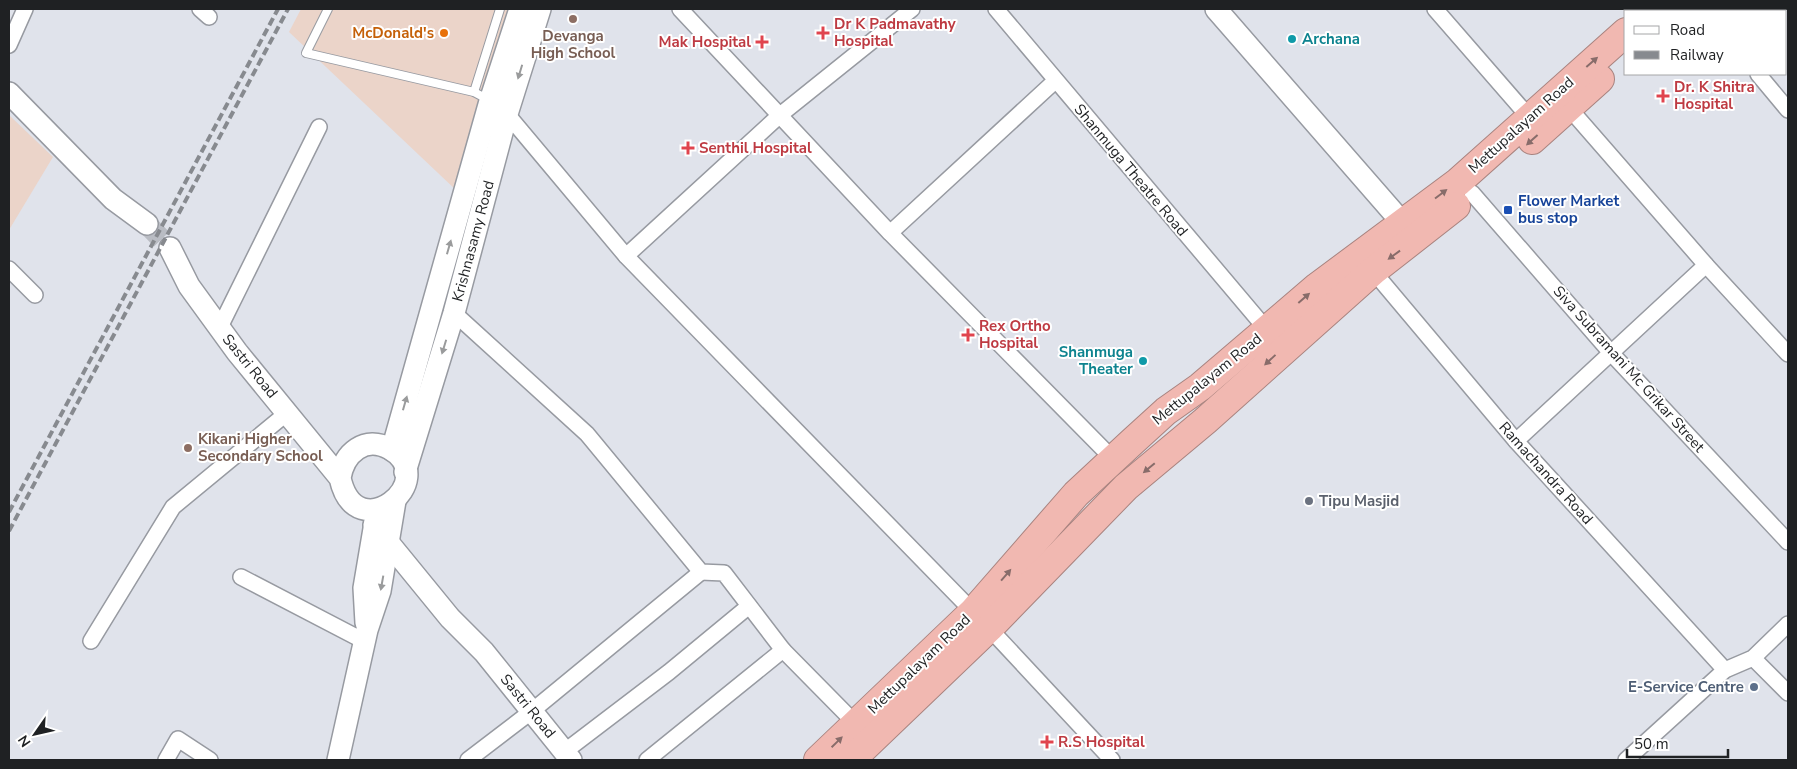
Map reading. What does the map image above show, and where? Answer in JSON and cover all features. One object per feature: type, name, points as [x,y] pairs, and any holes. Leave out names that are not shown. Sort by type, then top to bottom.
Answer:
[{"type":"highway","name":"Mettupalayam Road","points":[[818,760],[856,724],[981,620],[1126,487],[1205,421],[1373,271],[1409,231],[1458,182],[1624,34]]},
{"type":"highway","name":"Mettupalayam Road","points":[[851,760],[981,620],[1076,494],[1166,411],[1200,387],[1316,287],[1472,193],[1624,57]]},
{"type":"main road","points":[[392,450],[491,102],[520,9]]},
{"type":"main road","name":"Krishnasamy Road","points":[[406,472],[454,313],[491,102],[540,9]]},
{"type":"main road","points":[[1223,11],[1409,231]]},
{"type":"main road","points":[[9,93],[113,199],[148,220]]},
{"type":"main road","name":"Sastri Road","points":[[340,478],[237,352],[188,286],[171,243],[179,246],[197,283],[242,349],[317,435],[335,445],[355,449]]},
{"type":"main road","points":[[338,760],[366,636],[364,588],[385,521],[405,483],[406,472],[398,456],[392,450],[374,444],[355,449],[347,456],[342,466],[340,478],[348,498],[385,521]]},
{"type":"main road","name":"Sastri Road","points":[[385,521],[469,628],[484,652],[568,756]]},
{"type":"street","points":[[9,45],[25,9]]},
{"type":"street","points":[[680,9],[890,233],[1114,460]]},
{"type":"street","points":[[626,256],[780,115],[912,9]]},
{"type":"street","name":"Shanmuga Theatre Road","points":[[996,9],[1267,330]]},
{"type":"street","points":[[1435,9],[1529,117]]},
{"type":"street","points":[[1759,75],[1788,110]]},
{"type":"street","points":[[890,233],[1055,81]]},
{"type":"street","points":[[491,102],[626,256],[981,620],[1112,760]]},
{"type":"street","points":[[1569,108],[1706,265],[1788,354]]},
{"type":"street","points":[[223,321],[319,127]]},
{"type":"street","name":"Siva Subramani Mc Grikar Street","points":[[1472,193],[1612,354],[1788,542]]},
{"type":"street","points":[[1516,441],[1706,265]]},
{"type":"street","points":[[9,268],[35,295]]},
{"type":"street","name":"Ramachandra Road","points":[[1373,271],[1516,441],[1725,670]]},
{"type":"street","points":[[454,313],[587,434],[701,572]]},
{"type":"street","points":[[90,641],[173,507],[287,413]]},
{"type":"street","points":[[468,760],[532,711],[701,572],[724,573],[783,650],[856,724]]},
{"type":"street","points":[[241,577],[366,636]]},
{"type":"street","points":[[568,756],[749,606]]},
{"type":"street","points":[[1634,758],[1725,670],[1752,658],[1788,624]]},
{"type":"street","points":[[647,760],[783,650]]},
{"type":"street","points":[[1752,658],[1788,693]]},
{"type":"street","points":[[166,760],[178,739],[210,760]]},
{"type":"lane","points":[[328,9],[306,52],[491,102],[500,9]]},
{"type":"shaded area","points":[[301,9],[514,9],[457,191],[289,32]]},
{"type":"shaded area","points":[[9,115],[53,157],[9,230]]},
{"type":"tunnel","points":[[147,224],[170,248]]},
{"type":"railway","points":[[9,512],[278,9]]},
{"type":"railway","points":[[9,531],[288,9]]},
{"type":"place","name":"Devanga High School","points":[[573,19]]},
{"type":"place","name":"McDonald's","points":[[444,33]]},
{"type":"place","name":"Dr K Padmavathy Hospital","points":[[823,33]]},
{"type":"place","name":"Archana","points":[[1292,39]]},
{"type":"place","name":"Mak Hospital","points":[[762,42]]},
{"type":"place","name":"Dr. K Shitra Hospital","points":[[1663,96]]},
{"type":"place","name":"Senthil Hospital","points":[[688,148]]},
{"type":"place","name":"Flower Market bus stop","points":[[1508,210]]},
{"type":"place","name":"Rex Ortho Hospital","points":[[968,335]]},
{"type":"place","name":"Shanmuga Theater","points":[[1143,361]]},
{"type":"place","name":"Kikani Higher Secondary School","points":[[188,448]]},
{"type":"place","name":"Tipu Masjid","points":[[1309,501]]},
{"type":"place","name":"E-Service Centre","points":[[1754,687]]},
{"type":"place","name":"R.S Hospital","points":[[1047,742]]}]
